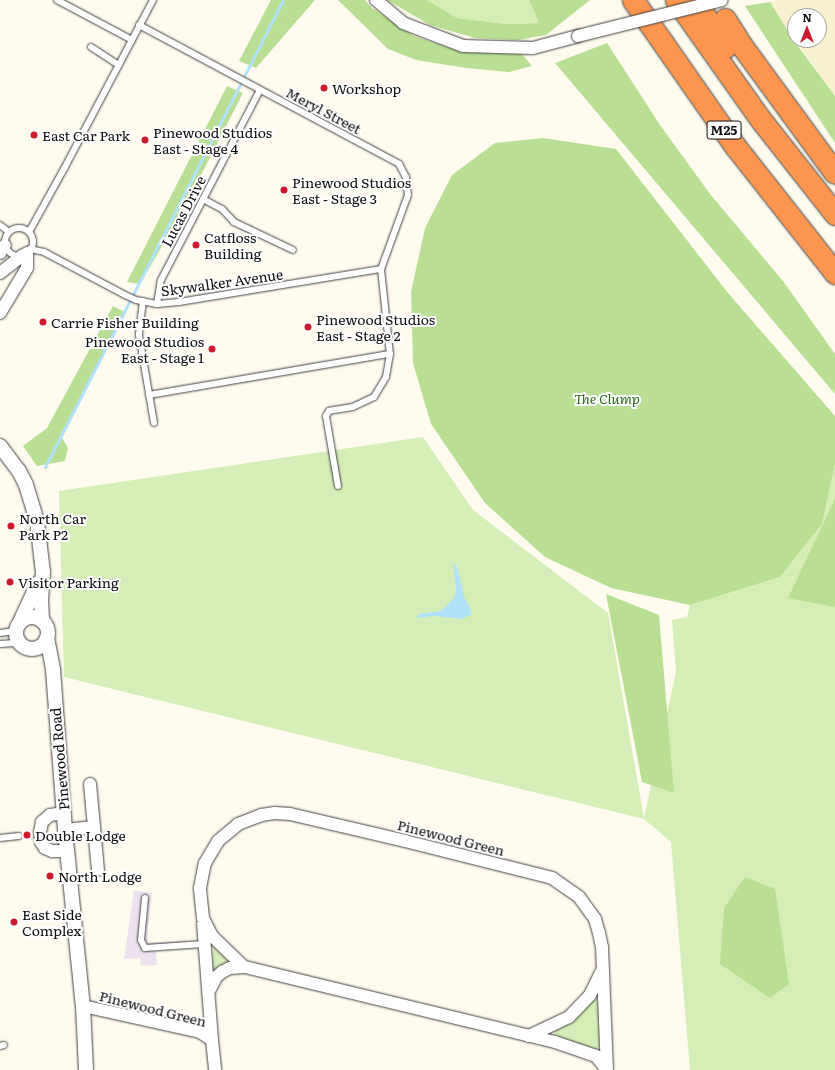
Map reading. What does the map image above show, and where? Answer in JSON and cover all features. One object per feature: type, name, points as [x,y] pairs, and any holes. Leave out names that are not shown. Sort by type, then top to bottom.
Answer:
[{"type":"highway","name":"M25","points":[[633,0],[735,146],[835,273]]},
{"type":"highway","name":"M25","points":[[676,0],[724,69],[835,214]]},
{"type":"highway","name":"M25","points":[[684,0],[724,69]]},
{"type":"highway","points":[[695,0],[738,67],[835,196]]},
{"type":"highway","points":[[712,0],[742,46],[835,173]]},
{"type":"street","points":[[376,0],[403,23],[463,46],[533,48],[722,0]]},
{"type":"street","points":[[0,274],[27,252]]},
{"type":"street","points":[[0,313],[27,268],[27,252]]},
{"type":"street","points":[[0,446],[19,472],[30,497],[37,522],[43,572],[41,600],[42,621],[47,629],[47,638],[41,645],[27,647],[18,640],[18,626],[43,572]]},
{"type":"street","points":[[18,626],[31,617],[42,621]]},
{"type":"street","name":"Pinewood Road","points":[[47,638],[53,670],[65,830],[83,1006],[86,1070]]},
{"type":"street","name":"Pinewood Road","points":[[27,647],[45,664],[53,686]]},
{"type":"street","points":[[90,784],[98,870]]},
{"type":"street","points":[[64,813],[50,815],[42,822],[40,837],[45,848],[52,851],[67,851]]},
{"type":"street","name":"Pinewood Green","points":[[212,1040],[210,989],[204,944],[200,888],[205,863],[218,841],[238,824],[261,815],[275,813],[290,814],[552,878],[579,897],[595,919],[602,946],[602,968],[597,984],[580,1007],[569,1017],[529,1036]]},
{"type":"street","points":[[65,830],[94,827]]},
{"type":"street","name":"Pinewood Green","points":[[203,918],[212,936],[244,967]]},
{"type":"street","points":[[210,989],[216,977],[230,968],[244,967],[286,975],[554,1042],[590,1053],[601,1061],[607,1070]]},
{"type":"street","points":[[602,968],[607,1070]]},
{"type":"street","name":"Pinewood Green","points":[[83,1006],[200,1032],[212,1040]]},
{"type":"street","points":[[212,1040],[215,1070]]},
{"type":"lane","points":[[57,0],[132,40]]},
{"type":"lane","points":[[29,232],[153,0]]},
{"type":"lane","name":"Meryl Street","points":[[139,25],[399,164],[406,177],[408,195],[381,270]]},
{"type":"lane","points":[[91,47],[119,65]]},
{"type":"lane","name":"Lucas Drive","points":[[157,304],[161,280],[260,90]]},
{"type":"lane","points":[[203,199],[222,209],[234,222],[293,250]]},
{"type":"lane","points":[[0,225],[9,232]]},
{"type":"lane","points":[[21,228],[29,232],[32,241],[27,252],[14,254],[3,249],[6,236],[9,232],[21,228]]},
{"type":"lane","name":"Skywalker Avenue","points":[[27,252],[44,252],[125,295],[136,300],[157,304],[179,302],[381,270]]},
{"type":"lane","points":[[338,486],[326,416],[329,411],[352,407],[374,397],[386,377],[390,354],[381,270]]},
{"type":"lane","points":[[143,301],[139,335],[154,422]]},
{"type":"lane","points":[[149,395],[390,354]]},
{"type":"lane","points":[[0,633],[18,626]]},
{"type":"lane","points":[[0,644],[27,647]]},
{"type":"lane","points":[[0,838],[19,836]]},
{"type":"lane","points":[[145,898],[141,940],[145,948],[204,944]]},
{"type":"shaded area","points":[[777,0],[835,0],[835,96],[801,48],[827,48],[827,8],[787,8],[787,28],[770,2]]},
{"type":"shaded area","points":[[134,890],[152,893],[148,943],[187,941],[188,948],[156,950],[157,965],[141,966],[140,958],[124,959]]},
{"type":"green space","points":[[271,0],[315,0],[256,68],[239,61]]},
{"type":"green space","points":[[338,0],[365,0],[372,8],[414,36],[459,51],[522,54],[532,66],[509,72],[466,68],[416,60],[388,49]]},
{"type":"green space","points":[[387,0],[427,0],[457,18],[506,24],[539,23],[529,0],[590,0],[546,35],[518,40],[475,38],[430,25]]},
{"type":"green space","points":[[427,0],[529,0],[539,23],[506,24],[457,18]]},
{"type":"green space","points":[[770,2],[787,29],[787,48],[799,48],[835,96],[835,143],[745,6]]},
{"type":"green space","points":[[607,43],[660,125],[710,194],[783,281],[835,354],[835,394],[555,63]]},
{"type":"green space","points":[[227,86],[243,93],[182,212],[140,284],[127,282]]},
{"type":"green space","name":"The Clump","points":[[543,138],[616,149],[728,293],[835,416],[835,464],[822,524],[780,577],[690,605],[611,588],[545,557],[485,503],[431,424],[413,363],[411,292],[425,228],[452,175],[495,143]]},
{"type":"green space","points":[[113,306],[126,313],[61,436],[68,448],[65,461],[37,466],[23,446],[47,428]]},
{"type":"green space","points":[[423,437],[473,510],[608,613],[644,818],[676,672],[672,620],[687,617],[690,605],[780,577],[822,524],[835,464],[835,1070],[690,1070],[671,842],[644,819],[64,677],[59,491]]},
{"type":"green space","points":[[835,499],[835,607],[788,598]]},
{"type":"green space","points":[[606,594],[659,615],[674,793],[642,782]]},
{"type":"green space","points":[[745,877],[775,889],[789,984],[770,998],[720,964],[724,908]]},
{"type":"green space","points":[[214,947],[229,962],[221,965],[211,975]]},
{"type":"green space","points":[[596,999],[599,1002],[600,1046],[597,1049],[555,1037],[555,1030],[572,1020],[592,1000]]},
{"type":"water","points":[[453,563],[457,567],[464,596],[472,614],[462,619],[433,616],[417,618],[419,614],[441,611],[454,598],[456,590]]},
{"type":"waterway","points":[[45,467],[283,0]]},
{"type":"place","name":"Workshop","points":[[324,88]]},
{"type":"place","name":"East Car Park","points":[[34,135]]},
{"type":"place","name":"Pinewood Studios East - Stage 4","points":[[145,140]]},
{"type":"place","name":"Pinewood Studios East - Stage 3","points":[[284,190]]},
{"type":"place","name":"Catfloss Building","points":[[196,245]]},
{"type":"place","name":"Carrie Fisher Building","points":[[43,322]]},
{"type":"place","name":"Pinewood Studios East - Stage 2","points":[[308,327]]},
{"type":"place","name":"Pinewood Studios East - Stage 1","points":[[212,349]]},
{"type":"place","name":"North Car Park P2","points":[[11,526]]},
{"type":"place","name":"Visitor Parking","points":[[10,582]]},
{"type":"place","name":"Double Lodge","points":[[27,835]]},
{"type":"place","name":"North Lodge","points":[[50,876]]},
{"type":"place","name":"East Side Complex","points":[[14,922]]}]
